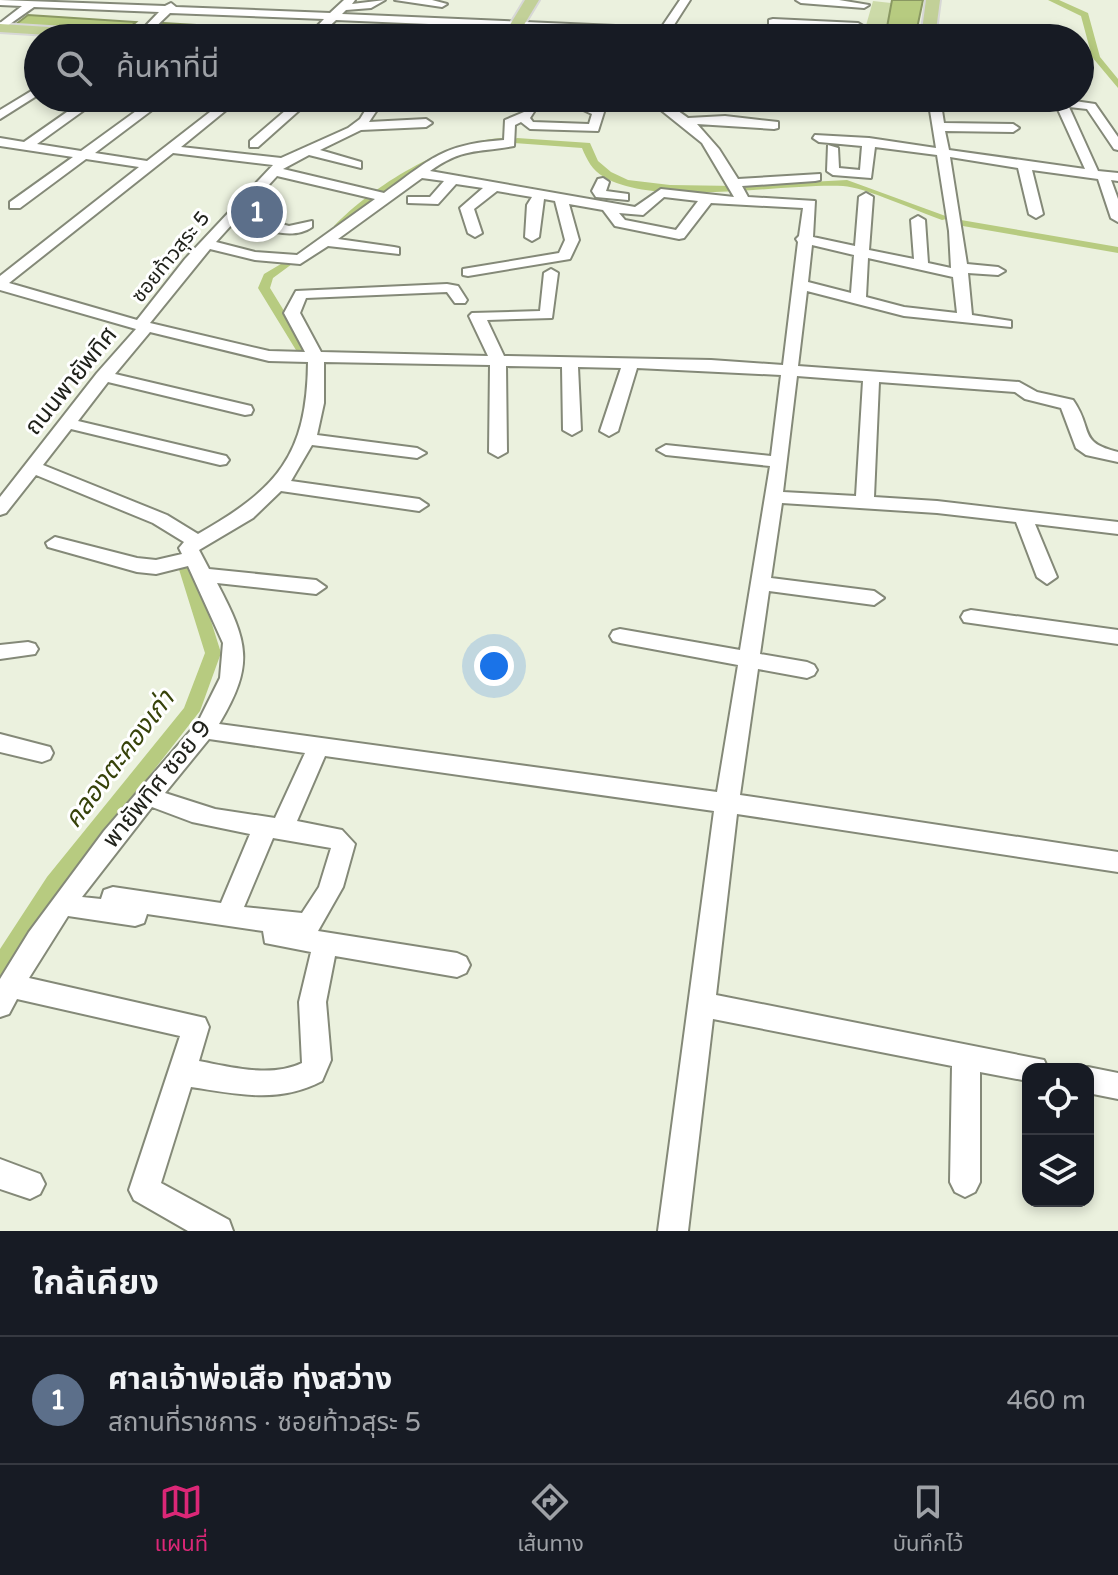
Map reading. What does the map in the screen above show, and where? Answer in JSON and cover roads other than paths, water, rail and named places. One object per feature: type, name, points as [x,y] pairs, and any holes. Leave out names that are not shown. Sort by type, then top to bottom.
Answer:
[{"type":"main road","points":[[518,24],[532,0]]},
{"type":"main road","points":[[0,28],[24,30]]},
{"type":"main road","points":[[0,35],[24,37]]},
{"type":"street","points":[[152,24],[177,0]]},
{"type":"street","points":[[256,15],[260,0]]},
{"type":"street","points":[[326,24],[346,4],[367,6],[380,0]]},
{"type":"street","points":[[400,0],[442,4]]},
{"type":"street","points":[[669,24],[685,0]]},
{"type":"street","points":[[801,0],[865,2],[859,24]]},
{"type":"street","points":[[0,2],[486,24]]},
{"type":"street","points":[[0,28],[34,2]]},
{"type":"street","points":[[773,22],[816,24]]},
{"type":"street","points":[[0,115],[24,99]]},
{"type":"street","points":[[1094,110],[1118,146]]},
{"type":"street","points":[[26,146],[75,112]]},
{"type":"street","points":[[15,205],[143,112]]},
{"type":"street","name":"ถนนพายัพทิศ","points":[[0,284],[217,112]]},
{"type":"street","points":[[254,144],[291,112]]},
{"type":"street","points":[[359,126],[369,112]]},
{"type":"street","points":[[206,244],[292,262],[300,260],[443,156],[469,146],[510,143],[509,123],[530,112]]},
{"type":"street","points":[[523,117],[530,125],[594,128],[598,112]]},
{"type":"street","points":[[675,112],[711,142],[738,191]]},
{"type":"street","points":[[937,112],[965,319]]},
{"type":"street","points":[[1066,112],[1118,218]]},
{"type":"street","points":[[689,121],[774,125]]},
{"type":"street","points":[[359,126],[426,123]]},
{"type":"street","name":"ซอยท้าวสุระ 5","points":[[144,326],[206,244],[278,166],[359,126]]},
{"type":"street","points":[[940,127],[1013,128]]},
{"type":"street","points":[[819,138],[869,142],[1024,165],[1095,171],[1118,177]]},
{"type":"street","points":[[0,142],[149,165]]},
{"type":"street","points":[[832,148],[833,171],[865,175],[868,174],[869,142]]},
{"type":"street","points":[[168,149],[278,166],[384,197]]},
{"type":"street","points":[[306,150],[357,165]]},
{"type":"street","points":[[1095,171],[1118,164]]},
{"type":"street","points":[[1024,165],[1036,214]]},
{"type":"street","points":[[418,173],[638,212],[661,193],[707,199],[815,177]]},
{"type":"street","points":[[413,200],[434,200],[453,179]]},
{"type":"street","points":[[603,182],[599,191],[601,194],[653,200]]},
{"type":"street","points":[[475,233],[467,208],[492,188]]},
{"type":"street","points":[[673,1231],[726,807],[779,462],[803,239],[810,204],[738,191]]},
{"type":"street","points":[[532,237],[534,205],[540,194]]},
{"type":"street","points":[[468,272],[565,256],[572,240],[560,197]]},
{"type":"street","points":[[858,298],[866,197]]},
{"type":"street","points":[[608,207],[611,215],[621,224],[679,235],[707,199]]},
{"type":"street","points":[[231,216],[294,230],[307,224]]},
{"type":"street","points":[[918,220],[921,265]]},
{"type":"street","points":[[803,239],[921,265],[958,271],[998,271]]},
{"type":"street","points":[[327,242],[394,251]]},
{"type":"street","points":[[498,452],[498,360],[477,316],[547,315],[551,273]]},
{"type":"street","name":"ถนนพายัพทิศ","points":[[0,284],[144,326],[0,509]]},
{"type":"street","points":[[798,284],[904,311],[1006,324]]},
{"type":"street","points":[[55,543],[137,565],[156,567],[195,556],[278,485],[307,439],[316,403],[316,357],[292,313],[301,294],[447,288],[453,289],[460,300]]},
{"type":"street","points":[[144,326],[269,356],[631,363],[791,370],[1019,387],[1031,396],[1067,404],[1074,414],[1082,444],[1092,451],[1118,457]]},
{"type":"street","points":[[570,362],[572,430]]},
{"type":"street","points":[[609,431],[631,363]]},
{"type":"street","points":[[865,502],[871,375]]},
{"type":"street","points":[[103,376],[245,410]]},
{"type":"street","points":[[67,423],[220,460]]},
{"type":"street","points":[[307,439],[417,453]]},
{"type":"street","points":[[666,450],[779,462]]},
{"type":"street","points":[[32,467],[160,519],[195,556],[316,587]]},
{"type":"street","points":[[278,485],[419,505]]},
{"type":"street","points":[[773,497],[865,502],[1118,528]]},
{"type":"street","points":[[1023,517],[1047,577]]},
{"type":"street","name":"พายัพทิศ ซอย 9","points":[[5,996],[112,838],[205,730],[226,691],[235,653],[231,634],[195,556]]},
{"type":"street","points":[[760,583],[874,598]]},
{"type":"street","points":[[971,617],[1118,637]]},
{"type":"street","points":[[620,636],[807,670]]},
{"type":"street","points":[[0,652],[28,649]]},
{"type":"street","points":[[205,730],[1118,862]]},
{"type":"street","points":[[0,743],[42,753]]},
{"type":"street","points":[[229,914],[319,745]]},
{"type":"street","points":[[113,898],[293,925],[308,924],[316,917],[339,863],[343,844],[334,837],[216,818],[172,807],[148,795]]},
{"type":"street","points":[[726,807],[1118,872]]},
{"type":"street","points":[[64,905],[457,965]]},
{"type":"street","points":[[182,1072],[261,1083],[284,1083],[312,1072],[318,1059],[313,1000],[326,944]]},
{"type":"street","points":[[5,996],[196,1027],[144,1190],[218,1231]]},
{"type":"street","points":[[702,1005],[1022,1067]]},
{"type":"street","points":[[965,1182],[966,1055]]},
{"type":"street","points":[[1094,1081],[1118,1086]]},
{"type":"street","points":[[0,1174],[30,1184]]},
{"type":"waterway","name":"คลองตะคองเก่า","points":[[1052,0],[1085,15],[1087,24]]},
{"type":"waterway","name":"คลองตะคองเก่า","points":[[1094,49],[1096,57],[1118,85]]},
{"type":"waterway","name":"คลองตะคองเก่า","points":[[379,195],[422,166],[452,151],[467,145],[502,141]]},
{"type":"waterway","name":"คลองตะคองเก่า","points":[[517,141],[586,145],[593,162],[607,174],[626,182],[670,188],[733,188]]},
{"type":"waterway","name":"คลองตะคองเก่า","points":[[739,188],[847,183],[946,218]]},
{"type":"waterway","name":"คลองตะคองเก่า","points":[[339,226],[376,197]]},
{"type":"waterway","name":"คลองตะคองเก่า","points":[[961,223],[1118,250]]},
{"type":"waterway","name":"คลองตะคองเก่า","points":[[286,264],[268,276],[264,288],[305,355]]},
{"type":"waterway","name":"คลองตะคองเก่า","points":[[0,967],[54,883],[191,711],[213,653],[185,563]]},
{"type":"place","name":"ศาลเจ้าพ่อเสือ ทุ่งสว่าง","points":[[257,212]]}]
